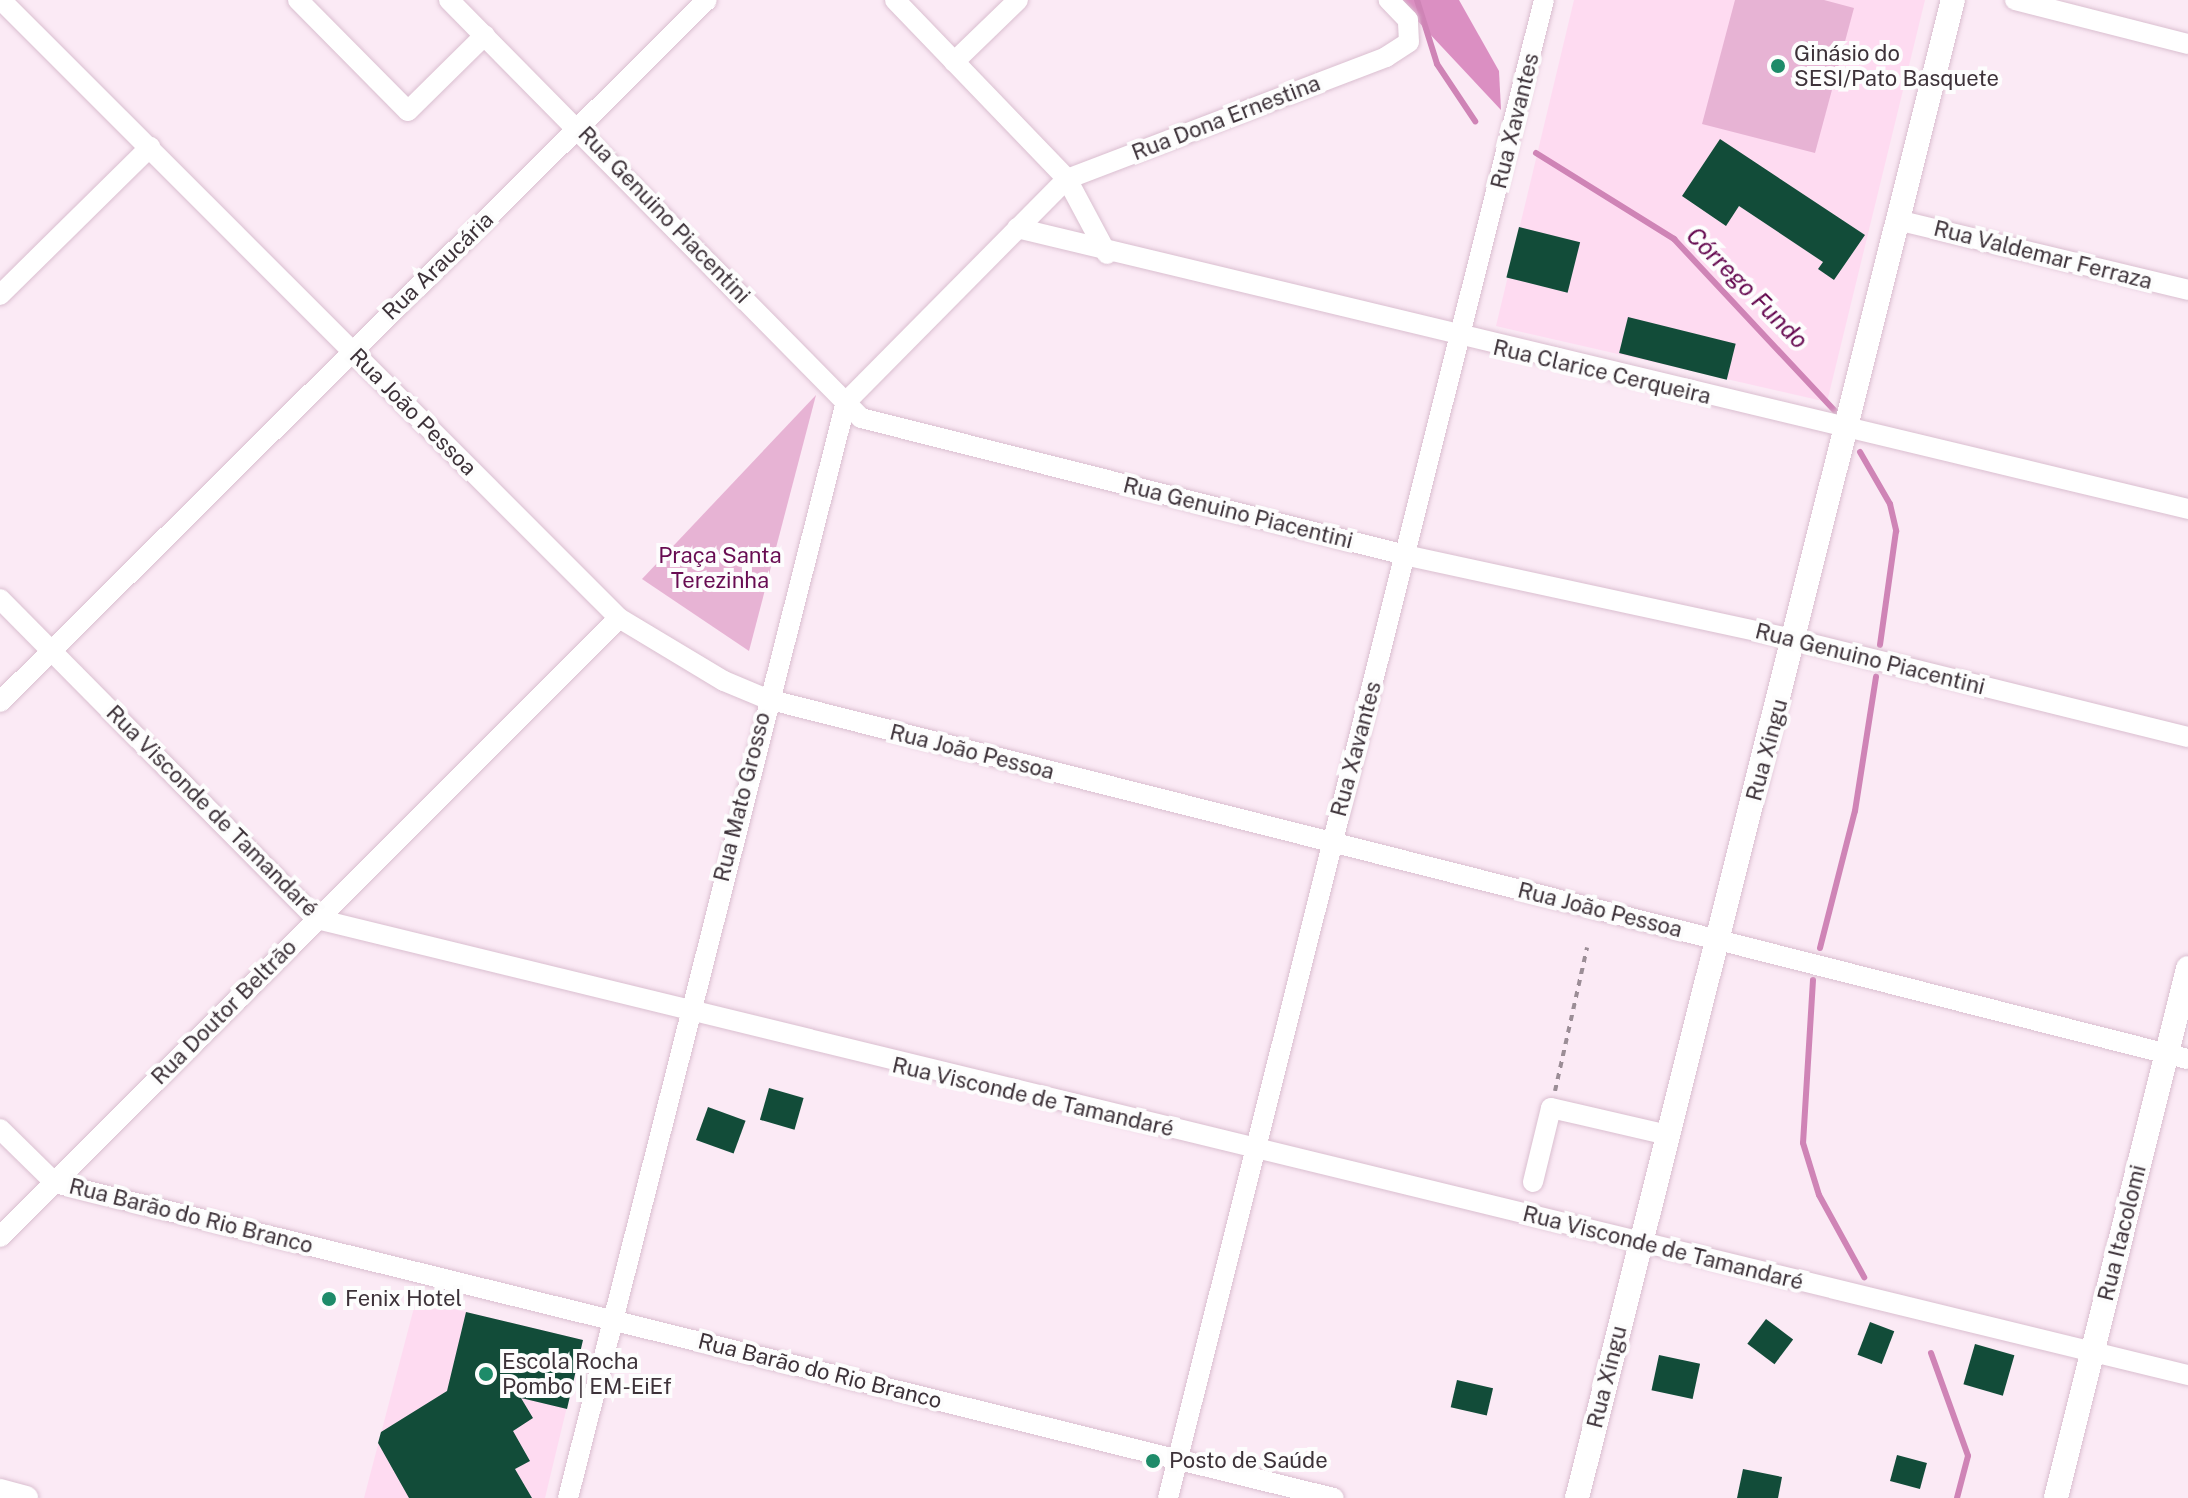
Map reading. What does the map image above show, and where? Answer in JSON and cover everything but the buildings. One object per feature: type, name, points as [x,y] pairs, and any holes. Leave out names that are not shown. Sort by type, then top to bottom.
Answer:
[{"type":"street","name":"Rua João Pessoa","points":[[1,0],[619,618],[767,699],[2178,1057]]},
{"type":"street","points":[[298,0],[408,111],[485,35]]},
{"type":"street","name":"Rua Genuino Piacentini","points":[[449,0],[579,127],[861,418],[1409,556],[1796,640],[2188,737]]},
{"type":"street","name":"Rua Araucária","points":[[0,702],[707,0]]},
{"type":"street","points":[[895,0],[1067,179],[1107,254]]},
{"type":"street","points":[[954,62],[1018,0]]},
{"type":"street","name":"Rua Dona Ernestina","points":[[1067,179],[1386,57],[1409,42],[1408,20],[1389,0]]},
{"type":"street","name":"Rua Xavantes","points":[[1168,1498],[1330,843],[1409,556],[1544,0]]},
{"type":"street","name":"Rua Xingu","points":[[1577,1498],[1850,428],[1897,220],[1953,0]]},
{"type":"street","points":[[2015,0],[2188,44]]},
{"type":"street","points":[[0,295],[150,147]]},
{"type":"street","name":"Rua Mato Grosso","points":[[568,1498],[687,1014],[846,402],[1067,179]]},
{"type":"street","name":"Rua Valdemar Ferraza","points":[[1897,220],[2188,290]]},
{"type":"street","name":"Rua Clarice Cerqueira","points":[[1017,228],[1107,254],[1461,340],[2188,509]]},
{"type":"street","name":"Rua Visconde de Tamandaré","points":[[0,599],[317,919],[687,1014],[2188,1375]]},
{"type":"street","name":"Rua Doutor Beltrão","points":[[0,1237],[619,618]]},
{"type":"street","name":"Rua Itacolomi","points":[[2056,1498],[2092,1352],[2178,1057],[2188,968]]},
{"type":"street","points":[[1533,1182],[1551,1108],[1668,1135]]},
{"type":"street","name":"Rua Barão do Rio Branco","points":[[0,1129],[55,1183],[1334,1498]]},
{"type":"street","points":[[0,1491],[26,1498]]},
{"type":"path","points":[[1551,1108],[1587,948]]},
{"type":"shaded area","points":[[1398,0],[1459,0],[1499,71],[1501,110]]},
{"type":"shaded area","points":[[1574,0],[1925,0],[1827,402],[1496,326]]},
{"type":"shaded area","name":"Escola Rocha Pombo | EM-EiEf","points":[[416,1300],[583,1340],[545,1498],[364,1498]]},
{"type":"green space","name":"Ginásio do SESI/Pato Basquete","points":[[1735,0],[1824,0],[1854,8],[1815,153],[1702,124]]},
{"type":"green space","name":"Praça Santa Terezinha","points":[[816,395],[749,651],[642,579]]},
{"type":"waterway","name":"Córrego Fundo","points":[[1417,0],[1437,64],[1475,121]]},
{"type":"waterway","name":"Córrego Fundo","points":[[1536,153],[1674,239],[1837,413]]},
{"type":"waterway","name":"Córrego Fundo","points":[[1860,452],[1890,504],[1896,531],[1880,645]]},
{"type":"waterway","name":"Córrego Fundo","points":[[1820,948],[1855,811],[1876,677]]},
{"type":"waterway","name":"Córrego Fundo","points":[[1813,980],[1803,1143],[1819,1195],[1864,1277]]},
{"type":"waterway","points":[[1931,1353],[1968,1456],[1957,1498]]},
{"type":"place","name":"Ginásio do SESI/Pato Basquete","points":[[1778,66]]},
{"type":"place","name":"Fenix Hotel","points":[[329,1299]]},
{"type":"place","name":"Escola Rocha Pombo | EM-EiEf","points":[[486,1374]]},
{"type":"place","name":"Posto de Saúde","points":[[1153,1461]]}]
